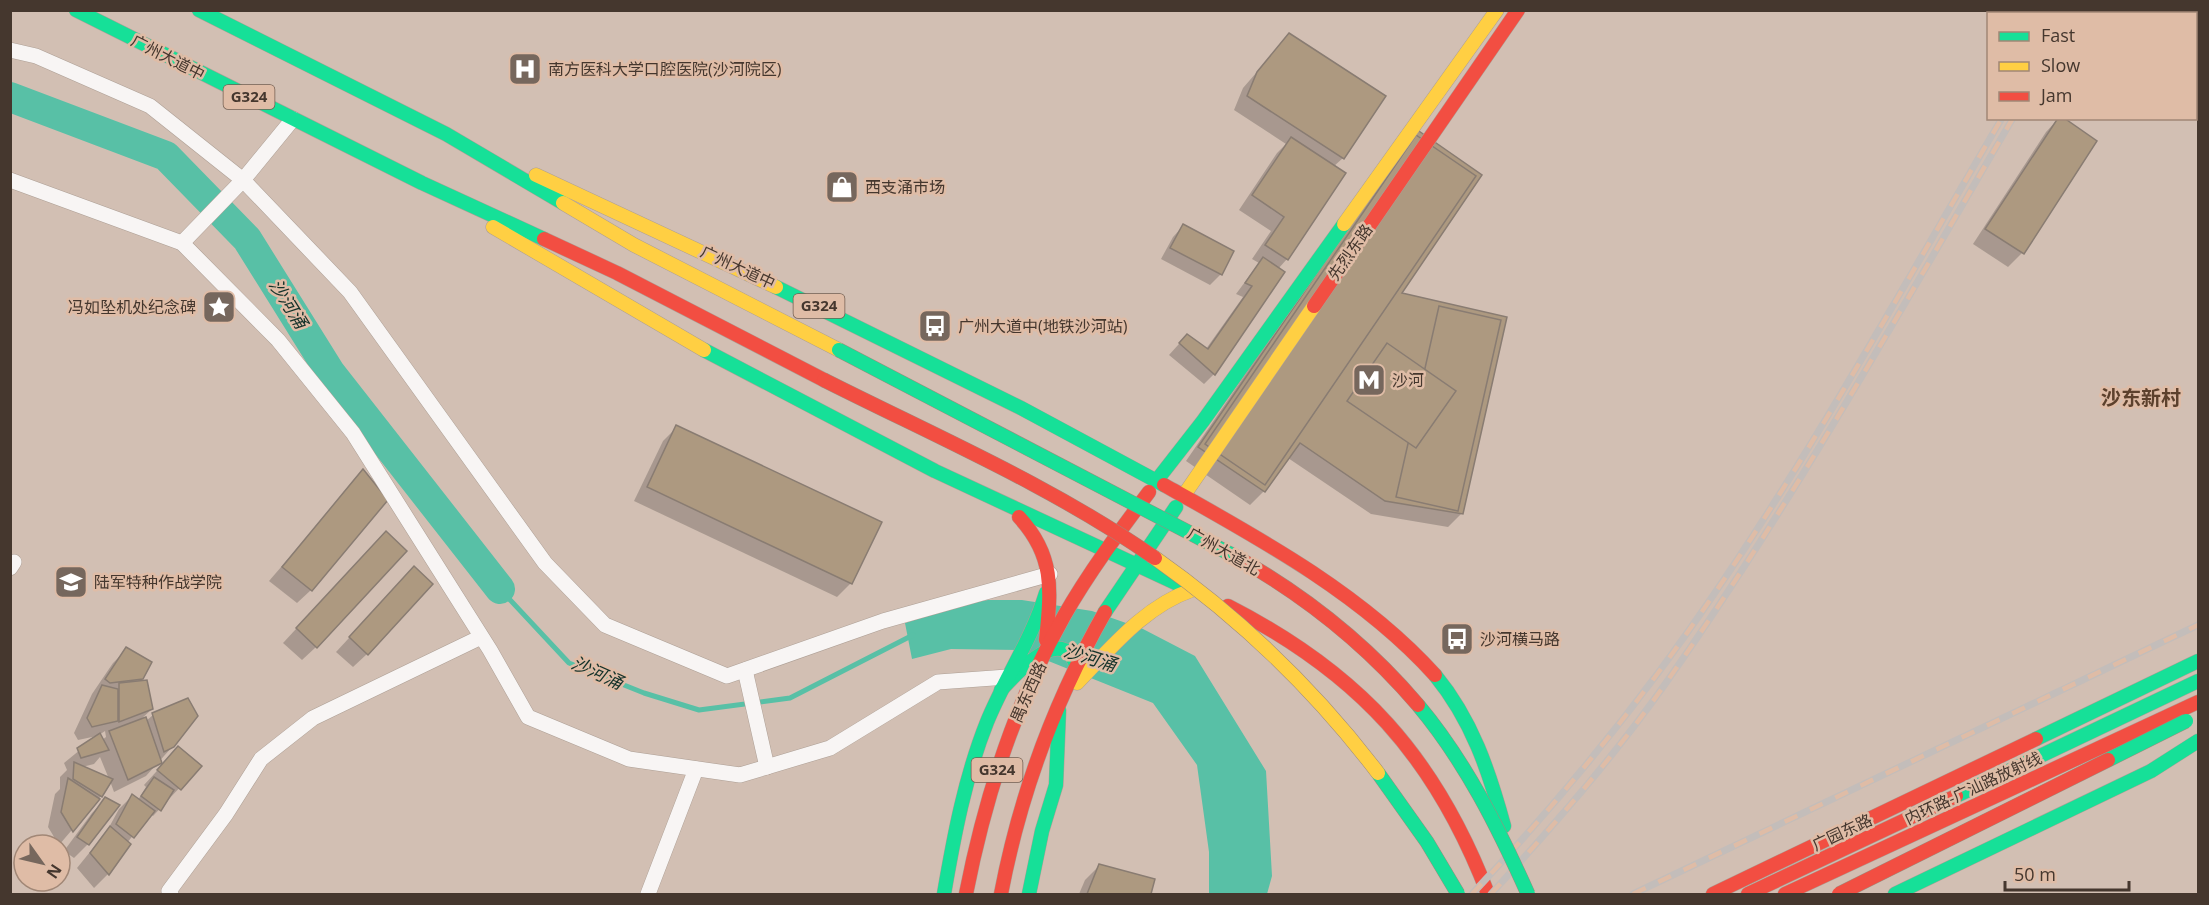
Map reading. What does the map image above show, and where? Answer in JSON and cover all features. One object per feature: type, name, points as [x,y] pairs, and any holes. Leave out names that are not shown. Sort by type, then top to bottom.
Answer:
[{"type":"main road","name":"广州大道中","points":[[76,10],[422,183],[617,273],[1076,509],[1136,545],[1209,598],[1276,657],[1354,741],[1420,832],[1458,894]]},
{"type":"main road","name":"广州大道中","points":[[199,10],[446,134],[804,298],[975,384],[1184,495]]},
{"type":"main road","name":"先烈东路","points":[[1157,480],[1427,110],[1497,10]]},
{"type":"main road","name":"先烈东路","points":[[1184,495],[1518,10]]},
{"type":"main road","points":[[1427,110],[1441,121]]},
{"type":"main road","name":"广州大道中","points":[[446,134],[634,245],[839,350]]},
{"type":"main road","name":"广州大道中","points":[[422,183],[675,336],[1009,507]]},
{"type":"main road","name":"广州大道北","points":[[839,350],[1246,563],[1344,629],[1399,681],[1446,741],[1498,826],[1528,894]]},
{"type":"main road","name":"禺东西路","points":[[966,894],[986,804],[999,762],[1046,651],[1051,632],[1157,480]]},
{"type":"main road","name":"禺东西路","points":[[1001,894],[1022,801],[1042,744],[1061,701],[1111,601],[1184,495]]},
{"type":"main road","name":"广州大道北","points":[[1184,495],[1252,534],[1356,605],[1397,637],[1445,687],[1464,712],[1484,757],[1523,894]]},
{"type":"main road","points":[[1009,507],[1104,554],[1248,616],[1297,646],[1356,690],[1383,716],[1436,786],[1472,852],[1488,894]]},
{"type":"main road","name":"G324","points":[[1009,507],[1035,531],[1045,551],[1050,574],[1051,632]]},
{"type":"main road","points":[[944,894],[957,823],[986,723],[1044,601],[1050,574]]},
{"type":"main road","points":[[1029,894],[1042,831],[1056,785],[1061,701],[1143,618],[1168,599],[1181,592],[1192,590]]},
{"type":"main road","points":[[1004,683],[1016,671],[1046,651],[1060,650],[1069,653],[1078,666]]},
{"type":"main road","name":"广园东路","points":[[1713,894],[2199,662]]},
{"type":"main road","name":"内环路-广汕路放射线","points":[[1748,894],[2199,681]]},
{"type":"main road","points":[[1785,894],[2199,702]]},
{"type":"main road","points":[[1809,894],[2146,737],[2195,718]]},
{"type":"main road","name":"内环路-广汕路放射线","points":[[1839,894],[2195,718]]},
{"type":"main road","points":[[1895,894],[2151,771],[2199,741]]},
{"type":"street","points":[[10,50],[36,56],[150,106],[243,180],[350,292],[545,563],[605,624],[727,676],[746,675],[883,621],[1050,574]]},
{"type":"street","points":[[182,243],[243,180],[293,119]]},
{"type":"street","points":[[10,180],[182,243],[278,340],[352,433],[482,637],[528,717],[629,759],[740,775],[830,748],[938,682],[1004,683]]},
{"type":"street","points":[[171,894],[169,891],[226,814],[261,759],[313,718],[482,637]]},
{"type":"street","points":[[746,675],[767,767]]},
{"type":"street","points":[[648,894],[696,769]]},
{"type":"water","points":[[988,600],[1022,600],[1092,611],[1143,629],[1195,656],[1266,771],[1272,876],[1267,894],[1209,894],[1209,852],[1197,765],[1153,703],[1021,650],[951,649],[912,659],[905,623],[957,605]]},
{"type":"building","points":[[1289,33],[1386,96],[1344,159],[1247,96],[1257,72]]},
{"type":"building","points":[[2057,120],[2067,120],[2097,141],[2024,254],[1985,229]]},
{"type":"building","name":"沙河","points":[[1416,129],[1482,175],[1402,293],[1507,317],[1463,514],[1385,501],[1300,443],[1265,492],[1198,447]]},
{"type":"building","points":[[1416,135],[1476,176],[1265,485],[1205,444]]},
{"type":"building","points":[[1291,137],[1346,173],[1288,260],[1265,245],[1284,217],[1252,195]]},
{"type":"building","points":[[1183,224],[1234,251],[1222,275],[1170,248]]},
{"type":"building","points":[[1263,257],[1285,272],[1215,375],[1179,343],[1187,334],[1208,349],[1252,286],[1245,283]]},
{"type":"building","name":"沙河","points":[[1439,306],[1501,320],[1458,511],[1396,497]]},
{"type":"building","points":[[1387,343],[1456,391],[1416,448],[1347,401]]},
{"type":"building","points":[[676,425],[882,522],[852,584],[647,487]]},
{"type":"building","points":[[363,469],[388,500],[312,591],[282,567]]},
{"type":"building","points":[[386,531],[407,551],[317,648],[296,628]]},
{"type":"building","points":[[414,566],[433,584],[368,655],[349,637]]},
{"type":"building","points":[[126,647],[152,662],[143,679],[110,683],[105,679]]},
{"type":"building","points":[[147,680],[153,709],[119,722],[119,683]]},
{"type":"building","points":[[102,685],[118,689],[118,721],[92,727],[87,718]]},
{"type":"building","points":[[188,698],[198,716],[174,747],[164,752],[152,713]]},
{"type":"building","points":[[146,717],[162,763],[128,780],[109,731]]},
{"type":"building","points":[[100,733],[109,750],[81,758],[77,748]]},
{"type":"building","points":[[178,746],[202,766],[181,790],[157,770]]},
{"type":"building","points":[[74,762],[113,779],[102,797],[73,779]]},
{"type":"building","points":[[154,777],[174,790],[161,811],[141,796]]},
{"type":"building","points":[[68,778],[100,799],[73,832],[61,812]]},
{"type":"building","points":[[132,794],[155,811],[134,838],[116,824]]},
{"type":"building","points":[[105,797],[120,805],[89,845],[77,837]]},
{"type":"building","points":[[110,826],[131,844],[109,875],[90,853]]},
{"type":"building","points":[[1099,864],[1155,879],[1151,894],[1087,894]]},
{"type":"waterway","name":"沙河涌","points":[[10,97],[166,156],[247,239],[330,372],[500,589]]},
{"type":"waterway","name":"沙河涌","points":[[500,589],[569,663],[644,693],[699,710],[790,698],[913,635]]},
{"type":"railway","points":[[1472,894],[1545,814],[1591,759],[1658,673],[1705,607],[1795,470],[2001,120]]},
{"type":"railway","points":[[1491,894],[1627,736],[1714,612],[1846,403],[2012,120]]},
{"type":"railway","points":[[1633,894],[2198,625]]},
{"type":"traffic: fast","points":[[76,10],[422,183],[544,239]]},
{"type":"traffic: fast","points":[[199,10],[446,134],[563,203]]},
{"type":"traffic: fast","points":[[1157,480],[1203,421],[1344,224]]},
{"type":"traffic: fast","points":[[776,287],[1021,408],[1164,485]]},
{"type":"traffic: fast","points":[[704,350],[935,471],[1182,586]]},
{"type":"traffic: fast","points":[[839,350],[1238,558]]},
{"type":"traffic: fast","points":[[1105,612],[1176,507]]},
{"type":"traffic: fast","points":[[944,894],[961,807],[979,743],[1046,593]]},
{"type":"traffic: fast","points":[[1001,690],[1033,660],[1053,649],[1062,649],[1070,654],[1077,667]]},
{"type":"traffic: fast","points":[[2036,739],[2198,661]]},
{"type":"traffic: fast","points":[[1435,675],[1459,710],[1478,747],[1504,826]]},
{"type":"traffic: fast","points":[[1956,796],[2198,681]]},
{"type":"traffic: fast","points":[[1418,705],[1466,772],[1505,844],[1528,894]]},
{"type":"traffic: fast","points":[[1029,894],[1042,831],[1056,785],[1059,710]]},
{"type":"traffic: fast","points":[[2108,760],[2186,721]]},
{"type":"traffic: fast","points":[[1895,894],[2151,771],[2198,741]]},
{"type":"traffic: fast","points":[[1378,773],[1427,842],[1458,894]]},
{"type":"traffic: slow","points":[[1344,224],[1497,10]]},
{"type":"traffic: slow","points":[[536,175],[776,287]]},
{"type":"traffic: slow","points":[[563,203],[634,245],[839,350]]},
{"type":"traffic: slow","points":[[493,227],[704,350]]},
{"type":"traffic: slow","points":[[1184,495],[1314,306]]},
{"type":"traffic: slow","points":[[1155,558],[1217,605],[1275,657],[1329,713],[1378,773]]},
{"type":"traffic: slow","points":[[1077,683],[1116,642],[1144,617],[1159,606],[1192,590]]},
{"type":"traffic: jam","points":[[1314,306],[1518,10]]},
{"type":"traffic: jam","points":[[544,239],[617,273],[824,380]]},
{"type":"traffic: jam","points":[[824,380],[1034,485],[1116,532],[1155,558]]},
{"type":"traffic: jam","points":[[1164,485],[1272,547],[1342,593],[1406,646],[1435,675]]},
{"type":"traffic: jam","points":[[966,894],[992,786],[1016,717],[1046,649],[1105,552],[1149,492]]},
{"type":"traffic: jam","points":[[1019,517],[1031,531],[1045,560],[1049,589],[1046,640]]},
{"type":"traffic: jam","points":[[1238,558],[1288,589],[1334,623],[1378,662],[1418,705]]},
{"type":"traffic: jam","points":[[1228,606],[1275,632],[1316,660],[1354,690],[1387,723],[1417,760],[1443,800],[1467,845],[1488,894]]},
{"type":"traffic: jam","points":[[1001,894],[1018,820],[1041,748],[1070,679],[1105,612]]},
{"type":"traffic: jam","points":[[1785,894],[2198,702]]},
{"type":"traffic: jam","points":[[1713,894],[2036,739]]},
{"type":"traffic: jam","points":[[1839,894],[2108,760]]},
{"type":"traffic: jam","points":[[1748,894],[1956,796]]},
{"type":"place","name":"南方医科大学口腔医院(沙河院区)","points":[[525,69]]},
{"type":"place","name":"西支涌市场","points":[[842,187]]},
{"type":"place","name":"冯如坠机处纪念碑","points":[[219,307]]},
{"type":"place","name":"广州大道中(地铁沙河站)","points":[[935,326]]},
{"type":"place","name":"沙河","points":[[1369,380]]},
{"type":"place","name":"陆军特种作战学院","points":[[71,582]]},
{"type":"place","name":"沙河横马路","points":[[1457,639]]},
{"type":"district","name":"沙东新村","points":[[2141,398]]}]
